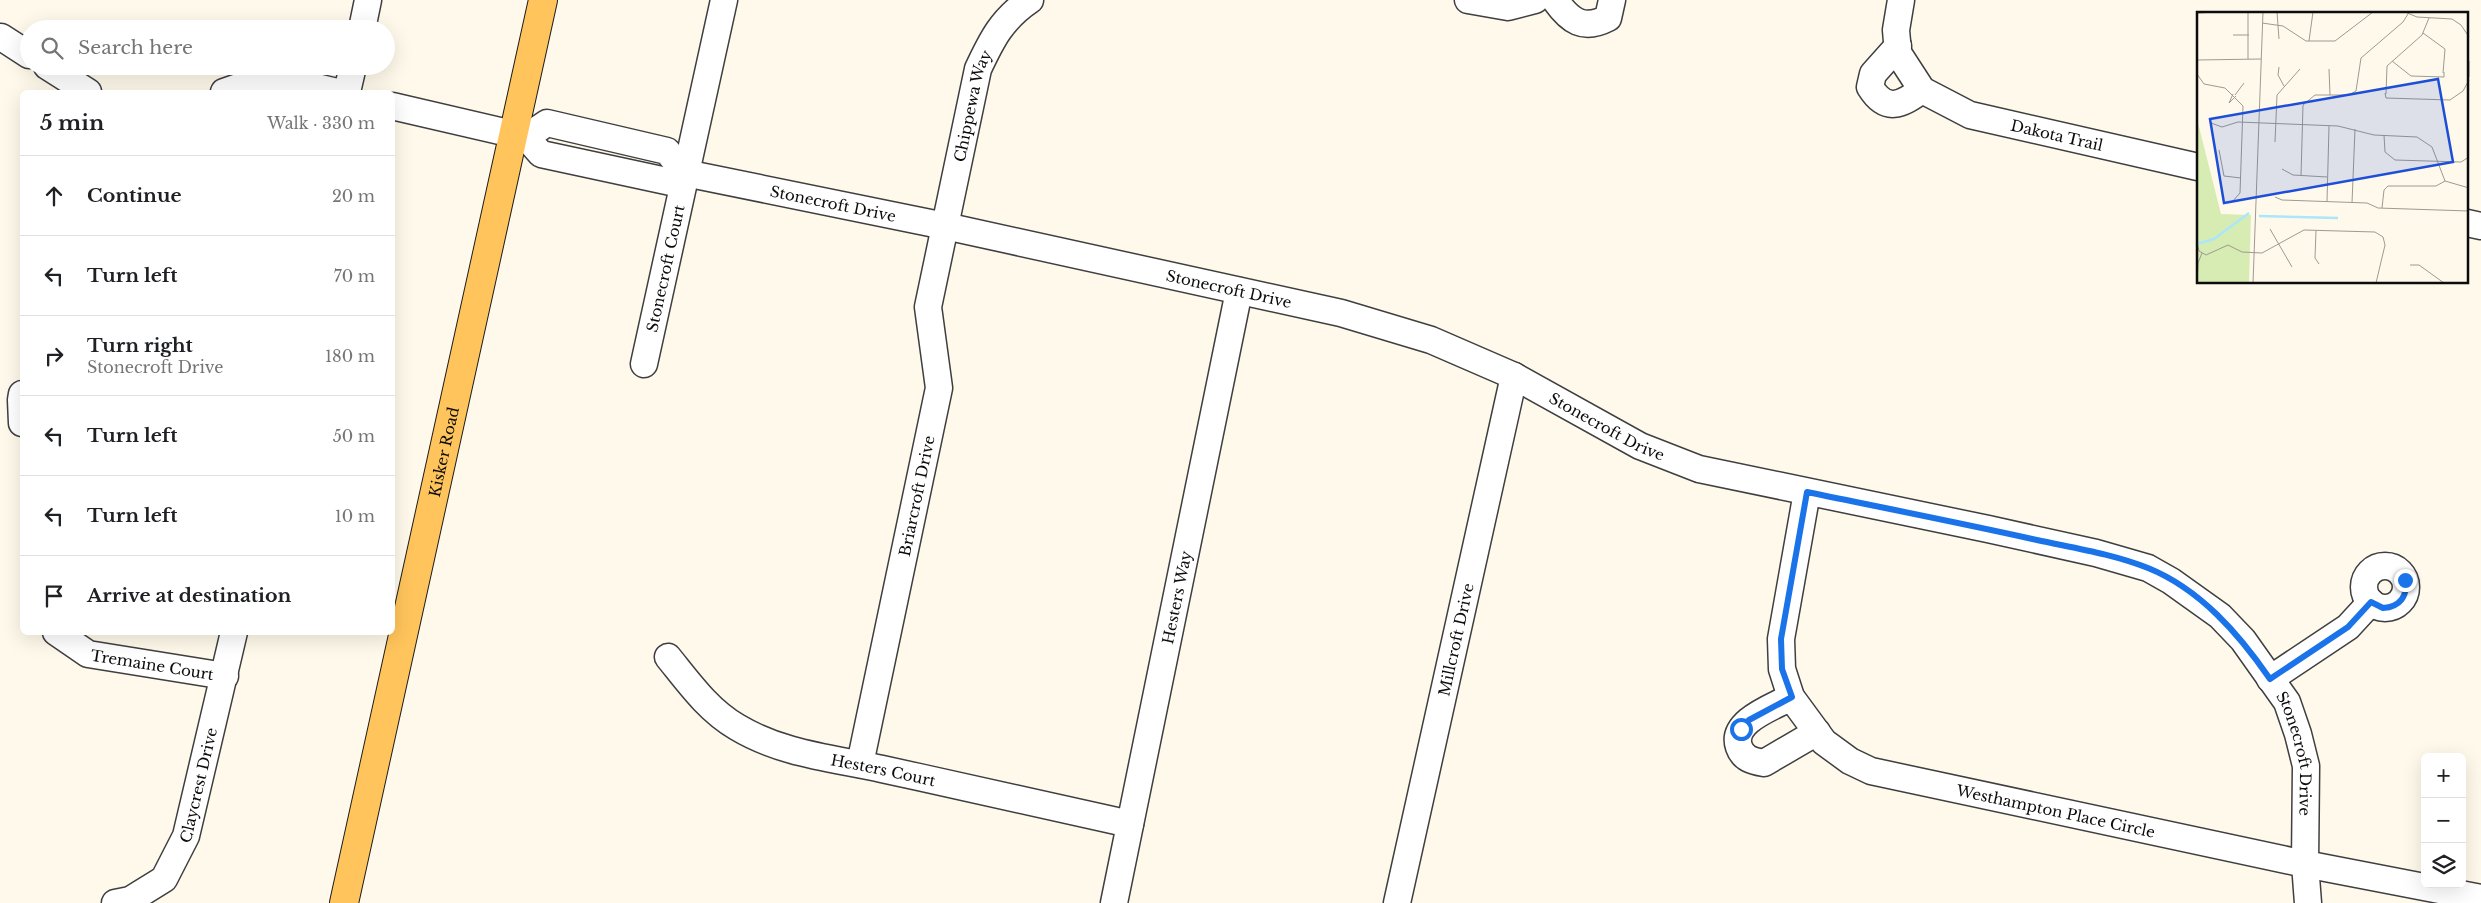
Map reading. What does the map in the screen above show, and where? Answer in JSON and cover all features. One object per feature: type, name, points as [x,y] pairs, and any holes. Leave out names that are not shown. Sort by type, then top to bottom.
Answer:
[{"type":"main road","name":"Kisker Road","points":[[344,903],[521,135],[543,0]]},
{"type":"street","points":[[364,20],[368,0]]},
{"type":"street","name":"Stonecroft Court","points":[[644,364],[724,0]]},
{"type":"street","name":"Chippewa Way","points":[[945,226],[978,69],[993,35],[1006,20],[1030,0]]},
{"type":"street","points":[[1468,0],[1508,7],[1535,0]]},
{"type":"street","points":[[1555,0],[1565,15],[1584,24],[1596,24],[1608,18],[1612,0]]},
{"type":"street","points":[[1898,46],[1877,68],[1870,87],[1876,96],[1888,104],[1904,103],[1922,90],[1898,53],[1898,46],[1896,30],[1901,0]]},
{"type":"street","points":[[1,37],[20,49]]},
{"type":"street","points":[[61,75],[85,90]]},
{"type":"street","points":[[347,90],[351,75]]},
{"type":"street","points":[[230,90],[264,78],[295,82],[329,90]]},
{"type":"street","name":"Dakota Trail","points":[[1922,90],[1970,115],[2197,168]]},
{"type":"street","points":[[395,107],[521,135]]},
{"type":"street","name":"Stonecroft Drive","points":[[521,135],[540,154],[671,182],[685,173],[945,226],[1341,314],[1430,340],[1514,376],[1640,446],[1699,469],[1997,531],[2148,568],[2178,586],[2220,616],[2242,640],[2287,702],[2306,766],[2305,864],[2308,903]]},
{"type":"street","points":[[2468,223],[2481,226]]},
{"type":"street","name":"Briarcroft Drive","points":[[860,764],[939,388],[928,307],[945,226]]},
{"type":"street","name":"Hesters Way","points":[[1114,903],[1239,291]]},
{"type":"street","name":"Millcroft Drive","points":[[1397,903],[1514,376]]},
{"type":"street","name":"Westhampton Place Circle","points":[[1807,492],[1781,639],[1782,669],[1792,697],[1824,742],[1850,761],[1871,771],[2305,864],[2481,898]]},
{"type":"street","points":[[2270,679],[2348,627],[2371,602]]},
{"type":"street","name":"Tremaine Court","points":[[60,635],[88,654],[225,676]]},
{"type":"street","name":"Claycrest Drive","points":[[115,903],[130,900],[164,879],[186,836],[233,635]]},
{"type":"street","name":"Hesters Court","points":[[668,657],[705,702],[736,727],[773,745],[812,756],[860,764],[1130,824]]},
{"type":"street","points":[[1792,697],[1749,720],[1741,729],[1738,743],[1742,754],[1751,760],[1764,763],[1817,732]]},
{"type":"route","points":[[1741,729],[1749,720],[1792,697],[1782,669],[1781,639],[1807,492],[1988,529],[2148,568],[2193,595],[2220,616],[2242,640],[2270,679],[2348,627],[2371,602],[2383,608],[2397,605],[2405,594],[2405,580]]}]
